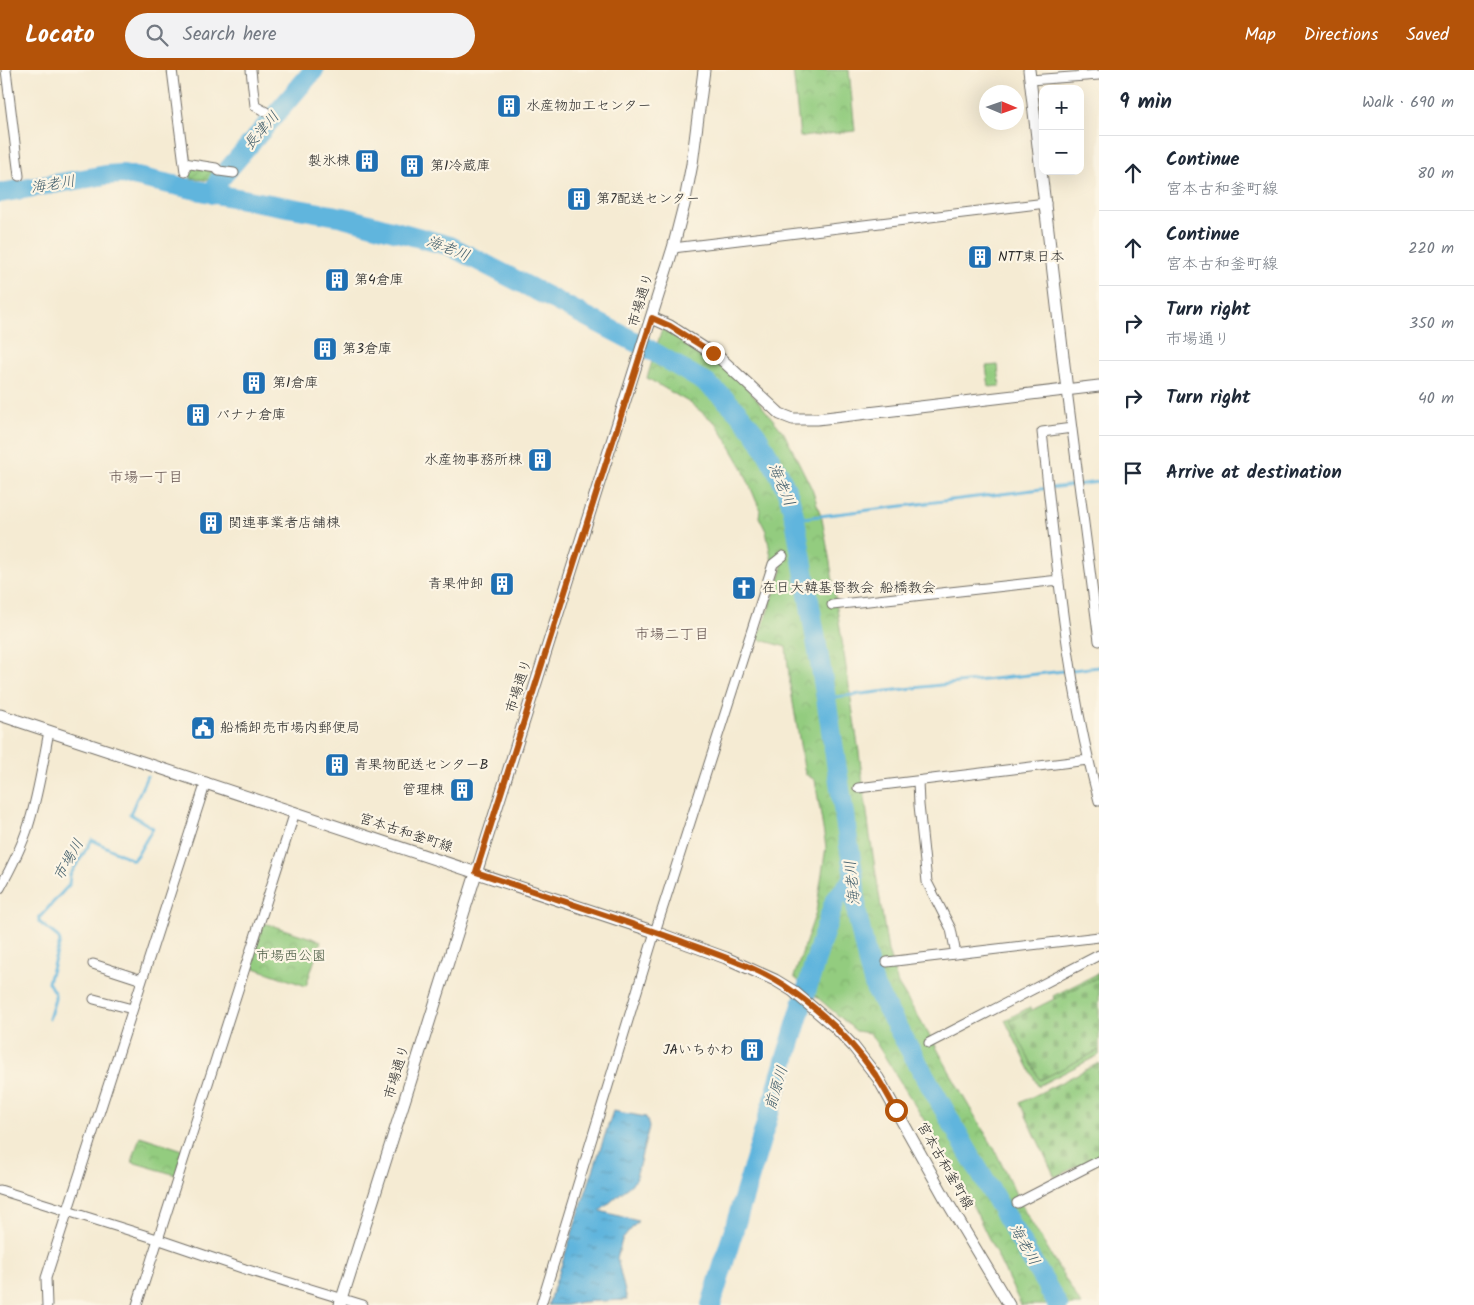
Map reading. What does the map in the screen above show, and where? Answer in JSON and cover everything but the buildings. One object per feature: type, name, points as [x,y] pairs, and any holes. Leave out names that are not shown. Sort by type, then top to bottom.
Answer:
[{"type":"street","points":[[6,70],[19,176]]},
{"type":"street","points":[[172,70],[185,172]]},
{"type":"street","points":[[251,70],[255,106],[266,112]]},
{"type":"street","name":"市場通り","points":[[341,1302],[673,248],[692,164],[704,70]]},
{"type":"street","points":[[1099,75],[1030,75],[1067,390],[1095,573],[1099,641]]},
{"type":"street","points":[[184,163],[233,173]]},
{"type":"street","points":[[673,248],[1046,203]]},
{"type":"street","points":[[652,318],[670,326],[721,359],[780,414],[793,419],[817,419],[1099,386]]},
{"type":"street","points":[[1072,428],[1042,432],[1070,664],[1088,760],[1099,801]]},
{"type":"street","points":[[541,1305],[655,932],[773,564],[783,556]]},
{"type":"street","points":[[832,604],[1059,580]]},
{"type":"street","name":"宮本古和釜町線","points":[[0,715],[655,932],[749,967],[775,980],[797,994],[840,1032],[878,1078],[945,1198],[1009,1305]]},
{"type":"street","points":[[0,888],[28,828],[50,731]]},
{"type":"street","points":[[858,788],[1088,760]]},
{"type":"street","points":[[918,781],[918,805],[927,882],[951,929],[956,954]]},
{"type":"street","points":[[47,1305],[46,1278],[206,782]]},
{"type":"street","points":[[137,1305],[295,812]]},
{"type":"street","points":[[887,962],[1099,937]]},
{"type":"street","points":[[929,1043],[1099,955]]},
{"type":"street","points":[[93,964],[142,980]]},
{"type":"street","points":[[94,999],[132,1009]]},
{"type":"street","points":[[1017,1203],[1099,1161]]},
{"type":"street","points":[[0,1190],[341,1302],[363,1305]]},
{"type":"green space","points":[[793,70],[849,70],[855,131],[800,137]]},
{"type":"green space","points":[[191,167],[210,170],[215,176],[212,180],[191,178]]},
{"type":"green space","points":[[662,329],[708,356],[729,371],[748,389],[784,433],[812,489],[822,519],[830,562],[888,951],[898,984],[994,1148],[1021,1205],[1081,1305],[1021,1305],[957,1173],[870,1033],[856,1031],[794,977],[816,912],[826,847],[815,780],[805,774],[790,685],[786,647],[758,639],[782,571],[781,556],[772,561],[766,531],[759,517],[760,510],[742,467],[717,424],[690,403],[647,378]]},
{"type":"green space","points":[[998,365],[1000,386],[989,387],[986,366]]},
{"type":"green space","name":"市場西公園","points":[[264,923],[321,941],[306,986],[249,966]]},
{"type":"green space","points":[[1099,973],[1099,979],[1098,977],[1054,999],[1053,996]]},
{"type":"green space","points":[[1098,977],[1099,1050],[1040,1080],[1010,1021]]},
{"type":"green space","points":[[1030,1007],[1031,1011],[1011,1021],[1040,1080],[1099,1050],[1099,1055],[1038,1086],[1005,1020]]},
{"type":"green space","points":[[1099,1063],[1099,1156],[1055,1177],[1020,1103]]},
{"type":"green space","points":[[140,1136],[183,1150],[176,1175],[132,1162]]},
{"type":"water","points":[[613,1111],[646,1117],[649,1127],[635,1181],[600,1211],[638,1221],[622,1240],[617,1258],[627,1300],[548,1305]]},
{"type":"waterway","name":"長津川","points":[[213,194],[219,180],[314,70]]},
{"type":"waterway","name":"海老川","points":[[0,193],[106,175],[123,174],[220,195],[343,217],[450,246],[647,348],[706,383],[738,412],[756,434],[779,474],[789,496],[795,519],[826,698],[854,878],[857,914],[875,988],[1058,1305]]},
{"type":"waterway","points":[[795,519],[1099,482]]},
{"type":"waterway","points":[[826,698],[1099,667]]},
{"type":"waterway","name":"市場川","points":[[49,1019],[55,994],[48,982],[60,942],[58,937],[39,922],[39,918],[69,885],[70,875],[92,840],[133,860],[153,828],[130,814],[147,776]]},
{"type":"waterway","name":"前原川","points":[[711,1305],[835,900],[854,878]]},
{"type":"place","name":"水産物加工センター","points":[[509,106]]},
{"type":"place","name":"製氷棟","points":[[367,161]]},
{"type":"place","name":"第1冷蔵庫","points":[[412,166]]},
{"type":"place","name":"第7配送センター","points":[[579,199]]},
{"type":"place","name":"NTT東日本","points":[[980,257]]},
{"type":"place","name":"第4倉庫","points":[[337,280]]},
{"type":"place","name":"第3倉庫","points":[[325,349]]},
{"type":"place","name":"第1倉庫","points":[[254,383]]},
{"type":"place","name":"バナナ倉庫","points":[[198,415]]},
{"type":"place","name":"水産物事務所棟","points":[[540,460]]},
{"type":"place","name":"関連事業者店舗棟","points":[[211,523]]},
{"type":"place","name":"青果仲卸","points":[[502,584]]},
{"type":"place","name":"在日大韓基督教会 船橋教会","points":[[744,588]]},
{"type":"place","name":"船橋卸売市場内郵便局","points":[[203,728]]},
{"type":"place","name":"青果物配送センターB","points":[[337,765]]},
{"type":"place","name":"管理棟","points":[[462,790]]},
{"type":"place","name":"JAいちかわ","points":[[752,1050]]},
{"type":"district","name":"市場一丁目","points":[[146,478]]},
{"type":"district","name":"市場二丁目","points":[[672,635]]},
{"type":"route","points":[[713,353],[670,326],[652,318],[476,872],[670,937],[726,958],[775,980],[793,991],[812,1007],[853,1046],[878,1078],[896,1110]]}]
